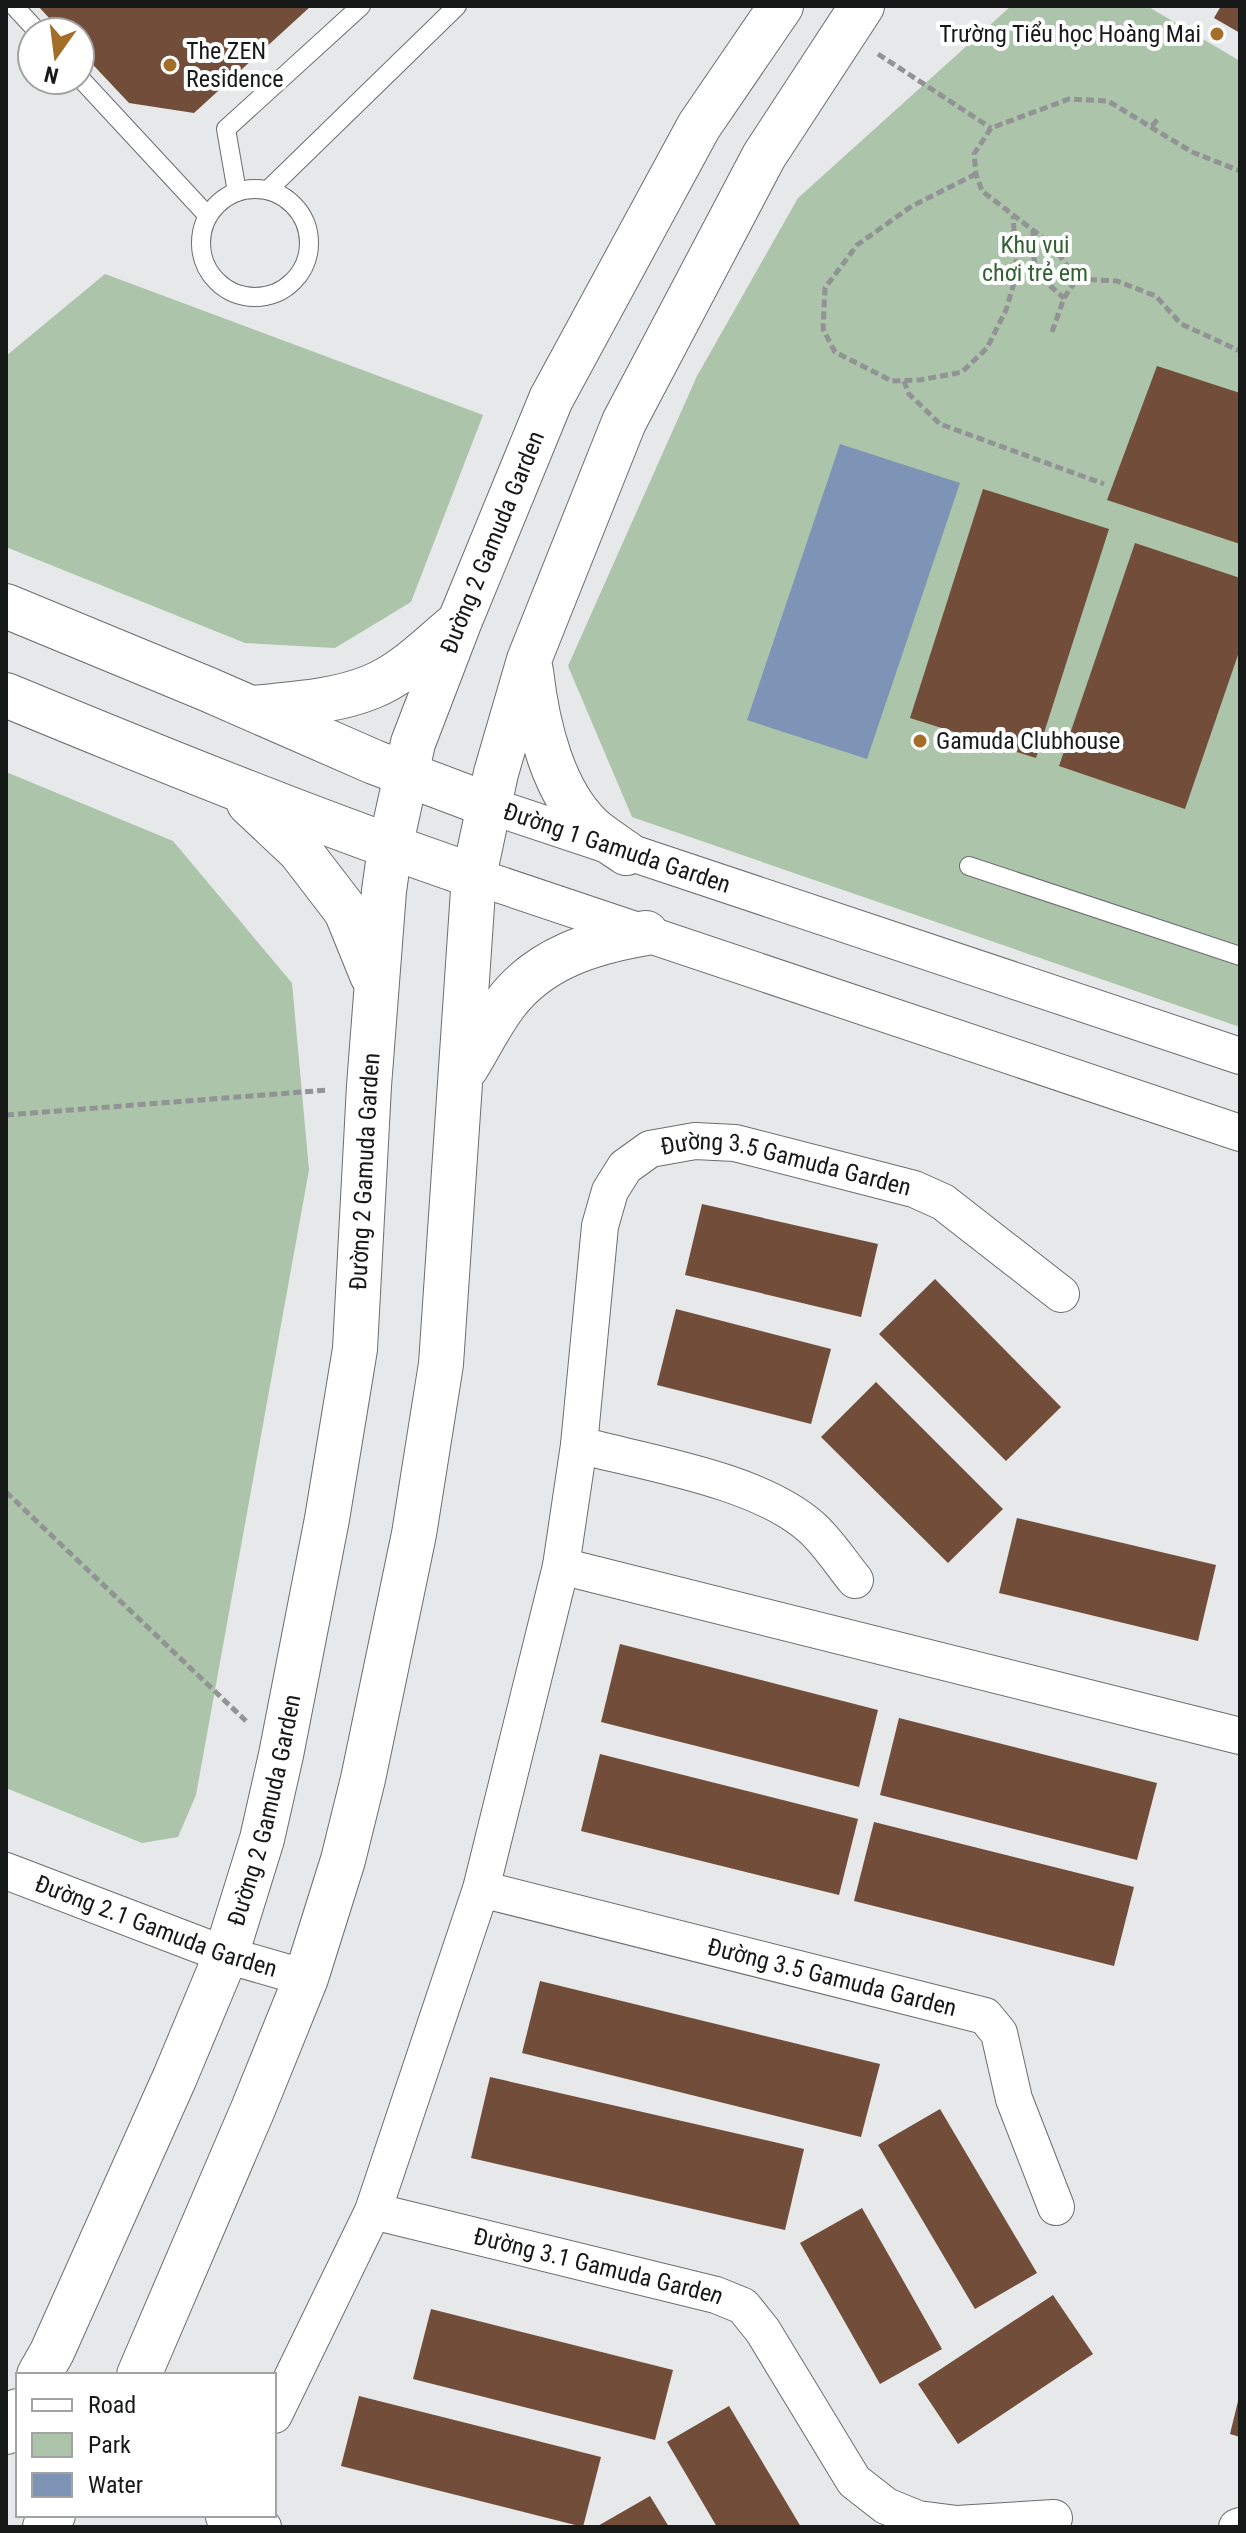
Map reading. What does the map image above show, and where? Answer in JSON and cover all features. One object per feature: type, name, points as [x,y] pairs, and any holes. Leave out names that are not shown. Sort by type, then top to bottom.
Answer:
[{"type":"street","name":"Đường 2 Gamuda Garden","points":[[40,2373],[162,2106],[226,1955],[262,1839],[327,1519],[355,1349],[376,988],[390,848],[413,743],[551,399],[699,126],[781,6]]},
{"type":"street","points":[[140,2373],[306,1978],[350,1833],[414,1534],[441,1364],[474,876],[488,805],[529,660],[624,422],[764,156],[853,18]]},
{"type":"street","name":"Đường 1 Gamuda Garden","points":[[6,606],[405,775],[626,853],[1240,1056]]},
{"type":"street","points":[[250,709],[322,700],[371,687],[404,668],[459,623]]},
{"type":"street","points":[[529,660],[535,708],[544,744],[557,775],[573,805],[593,830],[626,853]]},
{"type":"street","points":[[6,695],[390,848],[1240,1133]]},
{"type":"street","points":[[228,786],[300,851],[346,911],[376,988]]},
{"type":"street","points":[[462,1073],[506,1002],[535,975],[570,953],[599,941],[646,933]]},
{"type":"street","name":"Đường 3.5 Gamuda Garden","points":[[373,2211],[481,1889],[561,1566],[579,1445],[600,1226],[610,1191],[625,1167],[650,1149],[695,1141],[735,1143],[914,1189],[943,1202],[1061,1294]]},
{"type":"street","points":[[579,1445],[745,1489],[779,1505],[812,1528],[855,1580]]},
{"type":"street","points":[[561,1566],[1240,1736]]},
{"type":"street","name":"Đường 2.1 Gamuda Garden","points":[[6,1871],[226,1955],[306,1978]]},
{"type":"street","name":"Đường 3.5 Gamuda Garden","points":[[481,1889],[985,2016],[999,2033],[1014,2099],[1056,2207]]},
{"type":"street","points":[[276,2411],[373,2211]]},
{"type":"street","name":"Đường 3.1 Gamuda Garden","points":[[373,2211],[716,2295],[743,2306],[763,2331],[854,2481],[886,2506],[918,2519],[957,2524],[1054,2518]]},
{"type":"street","points":[[6,2432],[16,2414]]},
{"type":"street","points":[[223,2520],[263,2527]]},
{"type":"lane","points":[[237,192],[226,129],[361,6]]},
{"type":"lane","points":[[268,190],[457,6]]},
{"type":"lane","points":[[96,95],[208,216]]},
{"type":"lane","points":[[252,188],[268,190],[287,198],[302,213],[309,233],[310,254],[302,273],[287,288],[268,297],[247,298],[227,290],[211,276],[202,257],[201,236],[208,216],[220,201],[252,188]]},
{"type":"lane","points":[[969,866],[1240,956]]},
{"type":"path","points":[[853,18],[991,128]]},
{"type":"path","points":[[1068,98],[1082,106]]},
{"type":"path","points":[[1077,279],[1051,244],[982,191],[974,154],[991,128],[1068,98],[1108,101],[1192,152],[1240,171]]},
{"type":"path","points":[[1152,126],[1158,119]]},
{"type":"path","points":[[1227,166],[1229,159]]},
{"type":"path","points":[[976,174],[912,206],[857,245],[825,288],[823,329],[835,352],[892,381],[962,372],[987,348],[1006,310],[1017,273],[1013,216]]},
{"type":"path","points":[[1033,231],[1033,260],[1039,276],[1064,298]]},
{"type":"path","points":[[1052,332],[1064,298],[1077,279]]},
{"type":"path","points":[[1077,279],[1117,281],[1156,296],[1181,324],[1240,351]]},
{"type":"path","points":[[904,381],[909,394],[940,424],[1104,484]]},
{"type":"path","points":[[1011,451],[1013,444]]},
{"type":"path","points":[[6,1115],[369,1086]]},
{"type":"path","points":[[6,1492],[281,1755]]},
{"type":"green space","name":"Gamuda Clubhouse","points":[[1011,6],[1147,6],[1240,61],[1240,1027],[632,817],[568,666],[697,376],[798,198]]},
{"type":"green space","points":[[105,274],[483,415],[411,602],[335,648],[245,643],[6,547],[6,356]]},
{"type":"green space","points":[[6,772],[173,841],[292,983],[309,1170],[196,1795],[178,1837],[142,1843],[6,1788]]},
{"type":"water","points":[[840,444],[960,483],[867,759],[747,720]]},
{"type":"building","name":"The ZEN Residence","points":[[38,6],[311,6],[194,113],[129,103],[96,68],[96,16],[47,16]]},
{"type":"building","points":[[1221,6],[1240,6],[1240,33],[1214,18]]},
{"type":"building","points":[[1157,366],[1240,393],[1240,544],[1107,500]]},
{"type":"building","points":[[983,489],[1109,529],[1036,758],[910,718]]},
{"type":"building","points":[[1135,543],[1240,578],[1240,649],[1185,809],[1059,766]]},
{"type":"building","points":[[702,1204],[878,1244],[861,1317],[685,1275]]},
{"type":"building","points":[[935,1279],[1061,1407],[1006,1461],[879,1334]]},
{"type":"building","points":[[676,1309],[831,1349],[811,1424],[657,1385]]},
{"type":"building","points":[[876,1382],[1003,1509],[948,1563],[821,1437]]},
{"type":"building","points":[[1017,1518],[1216,1565],[1198,1641],[999,1593]]},
{"type":"building","points":[[620,1644],[878,1710],[859,1787],[601,1722]]},
{"type":"building","points":[[899,1718],[1157,1783],[1137,1860],[880,1795]]},
{"type":"building","points":[[600,1754],[858,1819],[839,1895],[581,1831]]},
{"type":"building","points":[[874,1822],[1134,1887],[1114,1966],[854,1901]]},
{"type":"building","points":[[540,1981],[880,2064],[861,2137],[522,2053]]},
{"type":"building","points":[[490,2077],[804,2149],[785,2230],[471,2158]]},
{"type":"building","points":[[940,2109],[1037,2273],[975,2309],[878,2145]]},
{"type":"building","points":[[862,2208],[942,2349],[880,2384],[800,2243]]},
{"type":"building","points":[[1053,2295],[1093,2354],[958,2444],[918,2384]]},
{"type":"building","points":[[431,2309],[673,2370],[655,2440],[413,2379]]},
{"type":"building","points":[[359,2396],[601,2457],[583,2527],[341,2466]]},
{"type":"building","points":[[1240,2397],[1240,2437],[1230,2434]]},
{"type":"building","points":[[729,2406],[801,2527],[717,2527],[667,2442]]},
{"type":"building","points":[[650,2496],[669,2527],[596,2527]]},
{"type":"place","name":"Trường Tiểu học Hoàng Mai","points":[[1217,34]]},
{"type":"place","name":"The ZEN Residence","points":[[170,65]]},
{"type":"place","name":"Gamuda Clubhouse","points":[[920,741]]},
{"type":"park label","name":"Khu vui chơi trẻ em","points":[[1035,259]]}]
